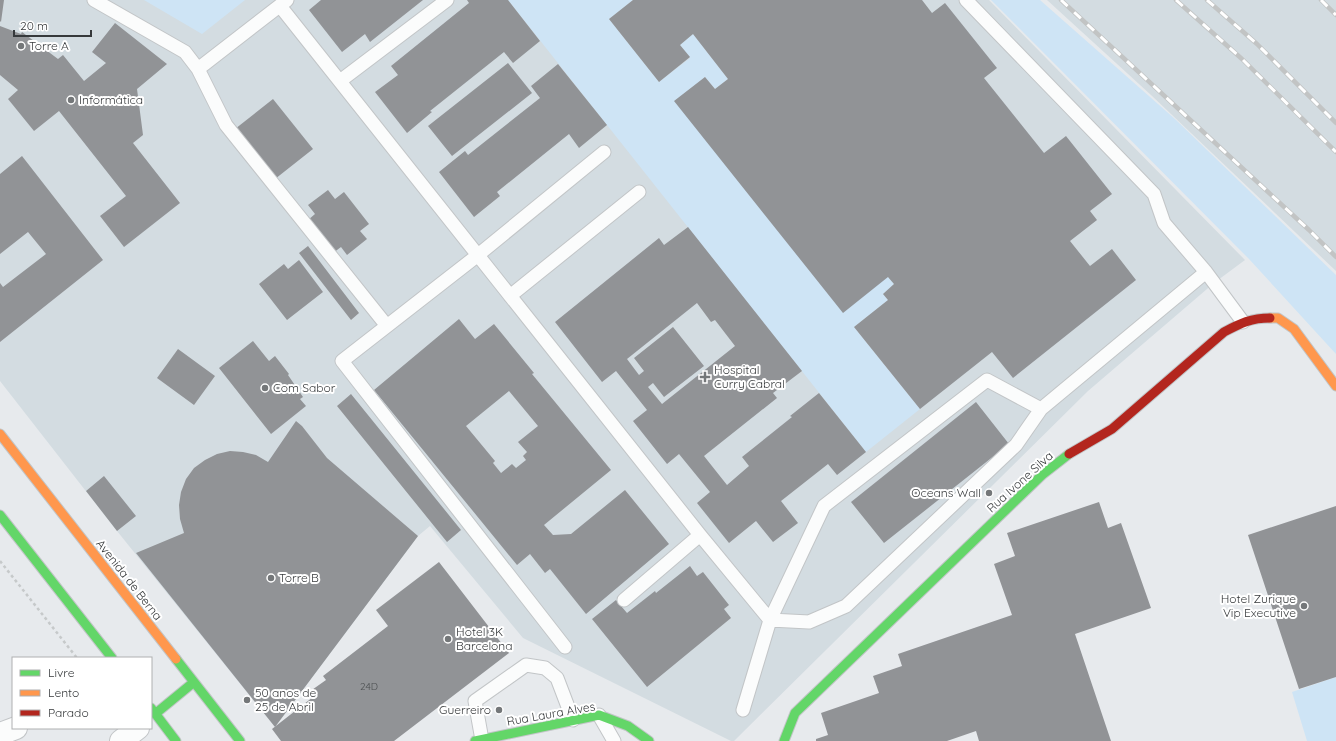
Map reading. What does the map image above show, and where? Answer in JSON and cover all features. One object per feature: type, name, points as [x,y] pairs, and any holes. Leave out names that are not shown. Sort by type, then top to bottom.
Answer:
[{"type":"street","name":"Rua Ivone Silva","points":[[784,741],[795,713],[1042,475],[1072,453],[1112,429],[1224,332],[1243,322],[1258,318],[1278,318],[1294,329],[1336,386]]},
{"type":"street","name":"Avenida de Berna","points":[[0,434],[240,741]]},
{"type":"street","points":[[0,515],[111,657]]},
{"type":"street","points":[[176,741],[152,713],[194,682]]},
{"type":"street","name":"Rua Laura Alves","points":[[478,740],[599,715],[628,726],[649,741]]},
{"type":"street","points":[[0,734],[13,729]]},
{"type":"street","points":[[121,741],[137,729]]},
{"type":"lane","points":[[94,0],[185,52],[198,69],[226,125],[387,326]]},
{"type":"lane","points":[[340,81],[447,0]]},
{"type":"lane","points":[[966,0],[1154,194],[1164,223],[1206,272],[1243,322]]},
{"type":"lane","points":[[198,69],[283,3],[340,81],[700,535],[770,620],[809,622],[846,606],[1016,445],[1041,409],[1206,272]]},
{"type":"lane","points":[[565,647],[342,361],[478,255],[604,152]]},
{"type":"lane","points":[[510,296],[639,192]]},
{"type":"lane","points":[[743,710],[770,620],[824,506],[987,380],[1041,409]]},
{"type":"lane","points":[[624,600],[700,535]]},
{"type":"lane","points":[[478,740],[476,701],[526,665],[545,668],[557,678],[573,720]]},
{"type":"lane","points":[[599,715],[614,741]]},
{"type":"path","points":[[0,561],[76,657]]},
{"type":"shaded area","name":"Hospital Curry Cabral","points":[[0,0],[989,0],[1245,260],[1214,283],[1088,391],[734,741],[731,741],[523,638],[430,526],[418,536],[275,727],[117,531],[0,381]]},
{"type":"shaded area","points":[[144,0],[245,0],[202,34]]},
{"type":"shaded area","points":[[508,0],[633,0],[609,19],[659,82],[690,58],[680,45],[693,34],[728,79],[715,89],[705,77],[675,101],[888,277],[894,284],[883,294],[888,300],[854,327],[920,409],[866,452]]},
{"type":"shaded area","points":[[991,0],[1040,0],[1175,119],[1336,275],[1336,354],[1249,259]]},
{"type":"shaded area","points":[[1047,0],[1336,0],[1336,271],[1151,95]]},
{"type":"shaded area","points":[[1336,677],[1336,741],[1307,741],[1292,692]]},
{"type":"building","points":[[0,0],[4,0],[1,22],[0,21]]},
{"type":"building","points":[[321,0],[423,0],[370,42],[365,34],[342,52],[309,10]]},
{"type":"building","points":[[467,0],[508,0],[540,41],[513,63],[504,52],[430,111],[432,112],[407,133],[375,92],[398,75],[391,66],[469,3]]},
{"type":"building","points":[[633,0],[922,0],[932,13],[945,3],[997,68],[984,78],[1044,153],[1066,136],[1112,194],[1090,211],[1097,220],[1070,241],[1090,266],[1112,249],[1136,280],[1013,378],[992,352],[920,409],[854,327],[888,300],[883,294],[894,284],[888,277],[843,313],[674,101],[705,77],[715,89],[728,79],[693,34],[680,45],[690,57],[659,82],[609,19]]},
{"type":"building","points":[[115,23],[167,64],[137,89],[143,135],[133,143],[180,203],[124,247],[100,216],[126,196],[59,111],[34,131],[8,99],[18,90],[0,75],[0,26],[21,34],[22,32],[58,59],[63,55],[84,81],[106,63],[92,52]]},
{"type":"building","points":[[508,63],[532,93],[452,156],[428,126]]},
{"type":"building","points":[[558,64],[607,125],[579,148],[569,134],[497,192],[500,196],[474,217],[439,172],[465,151],[468,155],[540,98],[531,86]]},
{"type":"building","points":[[273,99],[313,149],[275,179],[235,129]]},
{"type":"building","points":[[22,156],[103,260],[0,342],[0,283],[3,287],[46,254],[28,232],[0,254],[0,174]]},
{"type":"building","points":[[328,190],[335,199],[344,192],[369,224],[360,231],[367,239],[347,255],[341,247],[333,253],[308,220],[315,214],[308,205]]},
{"type":"building","points":[[688,227],[802,371],[773,393],[777,398],[704,456],[727,485],[749,466],[742,457],[819,393],[866,452],[837,475],[828,464],[781,501],[798,523],[773,542],[756,521],[729,543],[697,503],[710,492],[679,454],[667,464],[633,421],[647,410],[616,371],[602,382],[555,322],[659,238],[664,245]],"holes":[[[697,303],[711,322],[715,320],[735,346],[662,404],[648,387],[653,383],[664,397],[704,366],[673,327],[634,358],[644,371],[639,375],[627,359]]]},
{"type":"building","points":[[308,246],[359,313],[351,320],[299,253]]},
{"type":"building","points":[[299,260],[323,292],[287,320],[259,284],[284,264],[288,269]]},
{"type":"building","points":[[459,319],[475,339],[494,324],[534,373],[532,374],[611,470],[544,525],[553,535],[571,534],[625,490],[669,544],[586,614],[550,569],[545,573],[530,554],[517,565],[374,390]],"holes":[[[509,391],[538,426],[518,442],[527,452],[523,456],[526,460],[516,468],[512,464],[501,473],[493,463],[495,461],[466,426]]]},
{"type":"building","name":"Com Sabor","points":[[253,341],[269,361],[275,356],[289,374],[288,375],[303,397],[300,399],[306,406],[271,434],[219,368]]},
{"type":"building","points":[[178,349],[215,376],[194,405],[157,378]]},
{"type":"building","points":[[351,394],[461,530],[447,542],[337,406]]},
{"type":"building","points":[[976,402],[1009,444],[884,543],[851,502]]},
{"type":"building","name":"Torre B","points":[[296,421],[302,426],[327,458],[418,536],[275,727],[136,553],[184,533],[180,519],[179,505],[181,492],[186,479],[194,468],[217,454],[230,451],[256,455],[268,462]]},
{"type":"building","points":[[104,476],[136,516],[117,531],[86,491]]},
{"type":"building","points":[[1099,502],[1108,528],[1121,523],[1151,608],[1075,634],[1111,741],[979,741],[976,731],[947,741],[816,741],[816,739],[828,735],[821,713],[879,693],[873,676],[902,666],[898,654],[1012,615],[994,564],[1015,556],[1007,533]]},
{"type":"building","name":"Hotel Zurique Vip Executive","points":[[1336,506],[1336,677],[1299,689],[1248,535]]},
{"type":"building","points":[[439,562],[509,653],[394,741],[281,741],[272,729],[313,697],[309,692],[326,680],[323,676],[388,626],[376,610]]},
{"type":"building","points":[[690,566],[697,576],[703,572],[729,605],[724,609],[731,618],[647,687],[592,619],[616,600],[627,613],[655,591],[656,593]]},
{"type":"railway","points":[[1061,0],[1309,230],[1336,257]]},
{"type":"railway","points":[[1176,0],[1242,59],[1336,152]]},
{"type":"railway","points":[[1207,0],[1257,44],[1336,123]]},
{"type":"railway","points":[[1321,0],[1336,15]]},
{"type":"traffic: fast","points":[[784,741],[795,713],[1042,475],[1069,454]]},
{"type":"traffic: fast","points":[[0,515],[111,657]]},
{"type":"traffic: fast","points":[[176,659],[240,741]]},
{"type":"traffic: fast","points":[[155,714],[194,682]]},
{"type":"traffic: fast","points":[[152,709],[176,741]]},
{"type":"traffic: fast","points":[[475,741],[599,715],[628,726],[649,741]]},
{"type":"traffic: slow","points":[[1270,318],[1278,318],[1294,329],[1336,386]]},
{"type":"traffic: slow","points":[[0,434],[176,659]]},
{"type":"traffic: jam","points":[[1069,454],[1112,429],[1224,332],[1246,322],[1270,318]]},
{"type":"place","name":"Torre A","points":[[21,46]]},
{"type":"place","name":"Informática","points":[[71,100]]},
{"type":"place","name":"Hospital Curry Cabral","points":[[705,377]]},
{"type":"place","name":"Com Sabor","points":[[265,388]]},
{"type":"place","name":"Oceans Wall","points":[[989,493]]},
{"type":"place","name":"Torre B","points":[[271,578]]},
{"type":"place","name":"Hotel Zurique Vip Executive","points":[[1304,606]]},
{"type":"place","name":"Hotel 3K Barcelona","points":[[448,639]]},
{"type":"place","name":"50 anos de 25 de Abril","points":[[247,700]]},
{"type":"place","name":"Guerreiro","points":[[499,710]]}]
